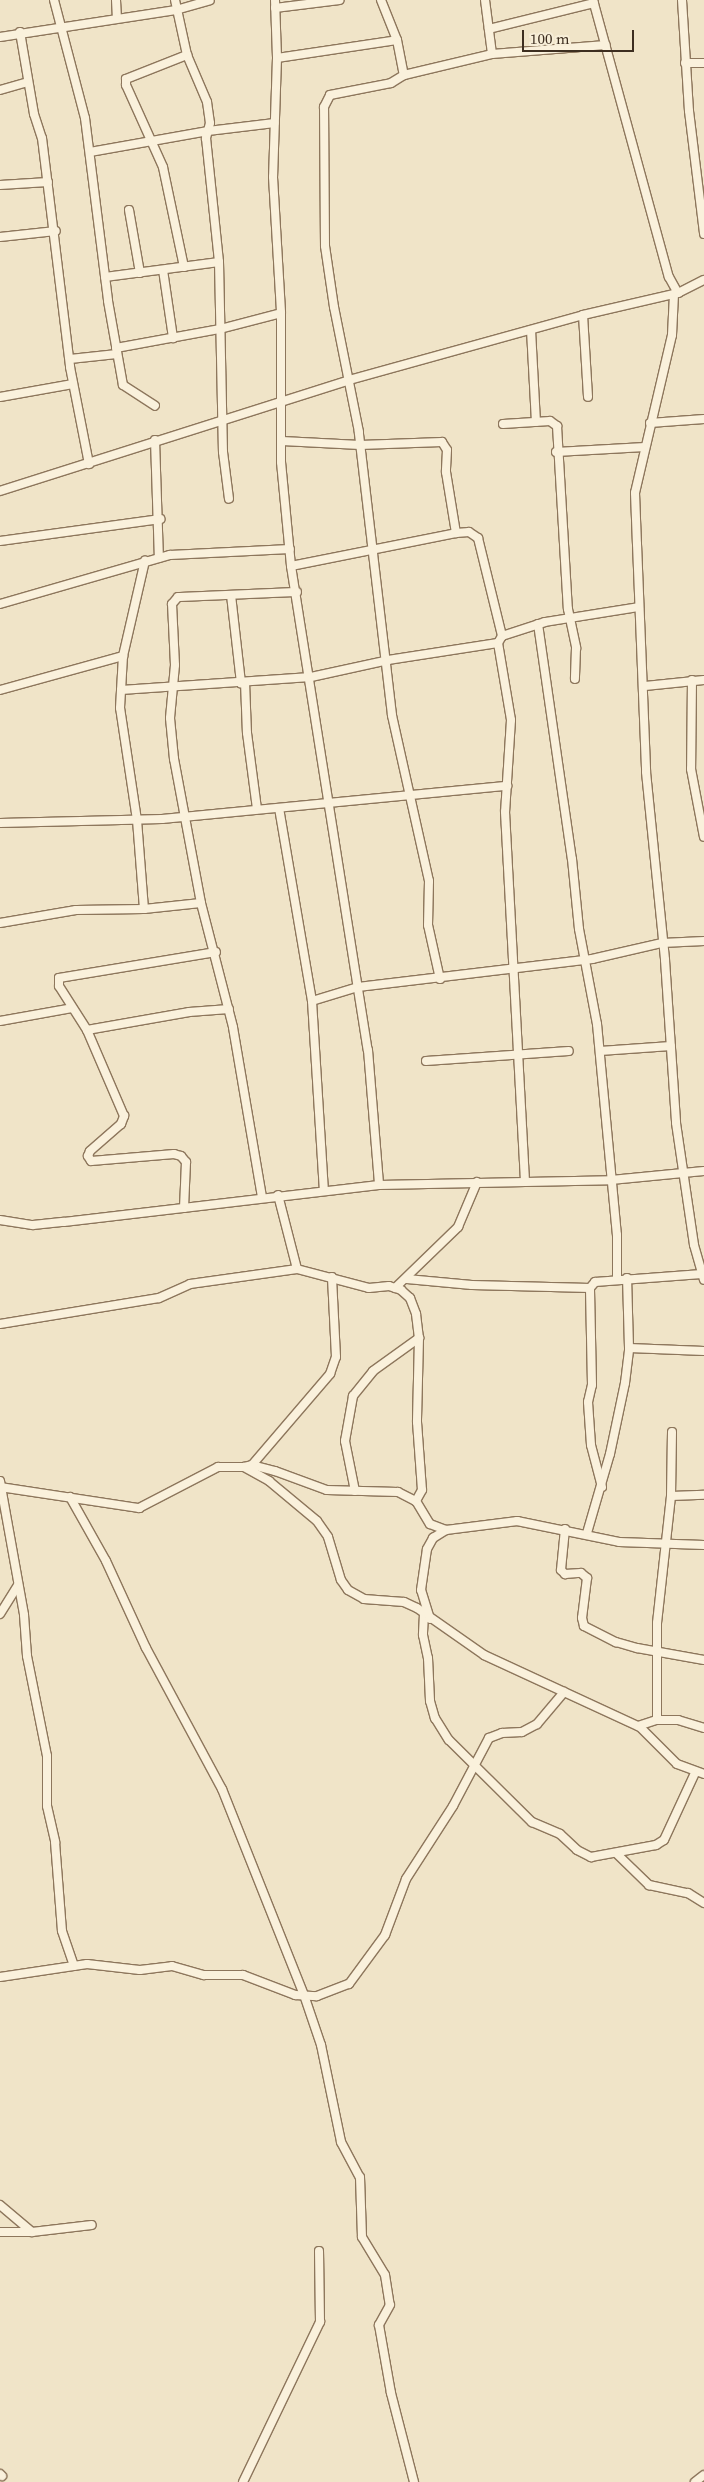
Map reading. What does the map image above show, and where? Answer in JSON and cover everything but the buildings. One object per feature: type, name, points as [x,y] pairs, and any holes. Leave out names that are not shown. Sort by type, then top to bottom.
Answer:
[{"type":"street","points":[[54,0],[85,118],[105,276],[123,386],[154,406]]},
{"type":"street","points":[[116,0],[117,18]]},
{"type":"street","points":[[175,0],[186,55],[207,102],[208,131],[206,138],[219,262],[222,419],[228,500]]},
{"type":"street","points":[[0,37],[20,32],[61,29],[117,18],[176,10],[210,0]]},
{"type":"street","points":[[340,0],[275,4],[277,58],[273,177],[281,313],[282,441],[291,566],[311,677],[368,1050],[379,1185]]},
{"type":"street","points":[[381,0],[397,40],[404,75]]},
{"type":"street","points":[[485,0],[492,54]]},
{"type":"street","points":[[682,0],[685,63],[704,234]]},
{"type":"street","points":[[488,29],[594,2],[669,276],[676,294],[672,336],[650,423],[636,493],[639,607],[645,686],[646,772],[671,1046],[676,1123],[694,1244],[703,1277],[627,1278],[595,1282],[590,1288],[592,1385],[588,1402],[591,1445],[602,1486]]},
{"type":"street","points":[[20,32],[28,82],[42,138],[56,231],[73,384],[89,464]]},
{"type":"street","points":[[277,58],[397,40]]},
{"type":"street","points":[[440,979],[428,925],[429,881],[408,795],[392,715],[388,660],[372,552],[360,445],[326,246],[324,107],[330,95],[391,83],[404,75],[492,54],[606,45]]},
{"type":"street","points":[[184,267],[163,166],[126,85],[126,79],[186,55]]},
{"type":"street","points":[[685,63],[704,63]]},
{"type":"street","points":[[0,90],[28,82]]},
{"type":"street","points":[[90,152],[153,143],[208,131],[275,124]]},
{"type":"street","points":[[0,185],[48,182]]},
{"type":"street","points":[[129,210],[140,272]]},
{"type":"street","points":[[0,237],[56,231]]},
{"type":"street","points":[[105,276],[219,262]]},
{"type":"street","points":[[163,270],[173,338]]},
{"type":"street","points":[[0,491],[89,464],[155,440],[349,380],[584,316],[676,294],[704,280]]},
{"type":"street","points":[[70,359],[220,329],[281,313]]},
{"type":"street","points":[[584,316],[588,397]]},
{"type":"street","points":[[531,330],[536,422]]},
{"type":"street","points":[[0,397],[73,384]]},
{"type":"street","points":[[650,423],[704,419]]},
{"type":"street","points":[[502,424],[555,422],[568,609],[576,648],[575,679]]},
{"type":"street","points":[[155,440],[160,519],[159,558]]},
{"type":"street","points":[[282,441],[360,445],[442,442],[447,450],[446,472],[456,533]]},
{"type":"street","points":[[556,452],[645,447]]},
{"type":"street","points":[[0,541],[160,519]]},
{"type":"street","points":[[291,566],[372,552],[456,533],[469,532],[478,538],[500,639],[511,720],[505,812],[512,969],[519,1055],[525,1181]]},
{"type":"street","points":[[0,604],[159,558],[290,549]]},
{"type":"street","points":[[144,909],[137,820],[124,742],[121,690],[123,656],[145,561]]},
{"type":"street","points":[[262,1197],[229,1009],[202,903],[174,759],[170,718],[173,687],[173,600],[297,592]]},
{"type":"street","points":[[231,595],[257,809]]},
{"type":"street","points":[[121,690],[311,677],[500,639],[538,624],[639,607]]},
{"type":"street","points":[[538,624],[572,859],[580,939],[586,960],[600,1051],[617,1279]]},
{"type":"street","points":[[0,690],[123,656]]},
{"type":"street","points":[[692,680],[690,769],[704,836]]},
{"type":"street","points":[[645,686],[704,680]]},
{"type":"street","points":[[0,823],[185,817],[507,786]]},
{"type":"street","points":[[279,808],[312,1002],[324,1190]]},
{"type":"street","points":[[0,923],[76,910],[144,909],[202,903]]},
{"type":"street","points":[[312,1002],[358,988],[627,954],[662,943],[704,941]]},
{"type":"street","points":[[184,1208],[186,1162],[181,1156],[174,1154],[91,1161],[88,1156],[90,1151],[121,1124],[124,1116],[87,1030],[59,986],[59,978],[67,974],[152,964],[216,952]]},
{"type":"street","points":[[0,1021],[72,1008]]},
{"type":"street","points":[[87,1030],[189,1012],[229,1009]]},
{"type":"street","points":[[600,1051],[671,1046]]},
{"type":"street","points":[[426,1061],[568,1051]]},
{"type":"street","points":[[0,1220],[48,1224],[278,1195],[379,1185],[611,1180],[704,1171]]},
{"type":"street","points":[[395,1288],[407,1279],[458,1227],[477,1182]]},
{"type":"street","points":[[278,1195],[297,1268]]},
{"type":"street","points":[[0,1324],[159,1298],[190,1284],[297,1268],[369,1288],[395,1288],[410,1298],[416,1314],[418,1338],[417,1422],[422,1490],[416,1501]]},
{"type":"street","points":[[248,1466],[330,1374],[336,1356],[332,1277]]},
{"type":"street","points":[[587,1533],[602,1486],[622,1396],[629,1348],[627,1278]]},
{"type":"street","points":[[407,1279],[472,1285],[590,1288]]},
{"type":"street","points":[[355,1491],[345,1441],[353,1396],[373,1371],[418,1338]]},
{"type":"street","points":[[629,1348],[704,1351]]},
{"type":"street","points":[[657,1720],[656,1653],[670,1496],[672,1432]]},
{"type":"street","points":[[248,1466],[317,1521],[328,1537],[341,1580],[348,1590],[364,1599],[404,1602],[452,1630],[484,1655],[638,1726],[665,1754],[695,1773],[704,1774]]},
{"type":"street","points":[[74,1966],[62,1932],[55,1842],[47,1806],[48,1756],[29,1665],[1,1485],[139,1508],[218,1467],[248,1466],[327,1490],[398,1492],[416,1501],[430,1524],[446,1530]]},
{"type":"street","points":[[670,1496],[704,1495]]},
{"type":"street","points":[[70,1497],[106,1561],[146,1648],[222,1789],[304,1995],[321,2046],[341,2142],[360,2177],[362,2237],[385,2275],[390,2305],[379,2326],[391,2393],[414,2482]]},
{"type":"street","points":[[695,1773],[664,1840],[656,1846],[591,1857],[577,1850],[560,1834],[532,1822],[476,1764],[449,1740],[435,1718],[428,1690],[428,1658],[423,1635],[428,1617],[421,1590],[426,1549],[433,1538],[446,1530],[517,1521],[587,1533],[619,1542],[704,1545]]},
{"type":"street","points":[[565,1529],[561,1570],[565,1574],[581,1573],[586,1578],[582,1618],[584,1626],[616,1642],[656,1653],[704,1660]]},
{"type":"street","points":[[0,1614],[18,1585]]},
{"type":"street","points":[[0,1977],[87,1964],[140,1970],[172,1966],[204,1975],[243,1975],[282,1992],[317,1996],[349,1984],[385,1935],[406,1879],[476,1764],[489,1738],[502,1733],[522,1732],[536,1724],[564,1692]]},
{"type":"street","points":[[638,1726],[657,1720],[678,1720],[704,1728]]},
{"type":"street","points":[[617,1854],[649,1885],[688,1893],[704,1903]]},
{"type":"street","points":[[0,2205],[32,2232]]},
{"type":"street","points":[[0,2232],[32,2232],[92,2225]]},
{"type":"street","points":[[243,2482],[320,2322],[319,2251]]},
{"type":"street","points":[[695,2482],[704,2475]]}]
